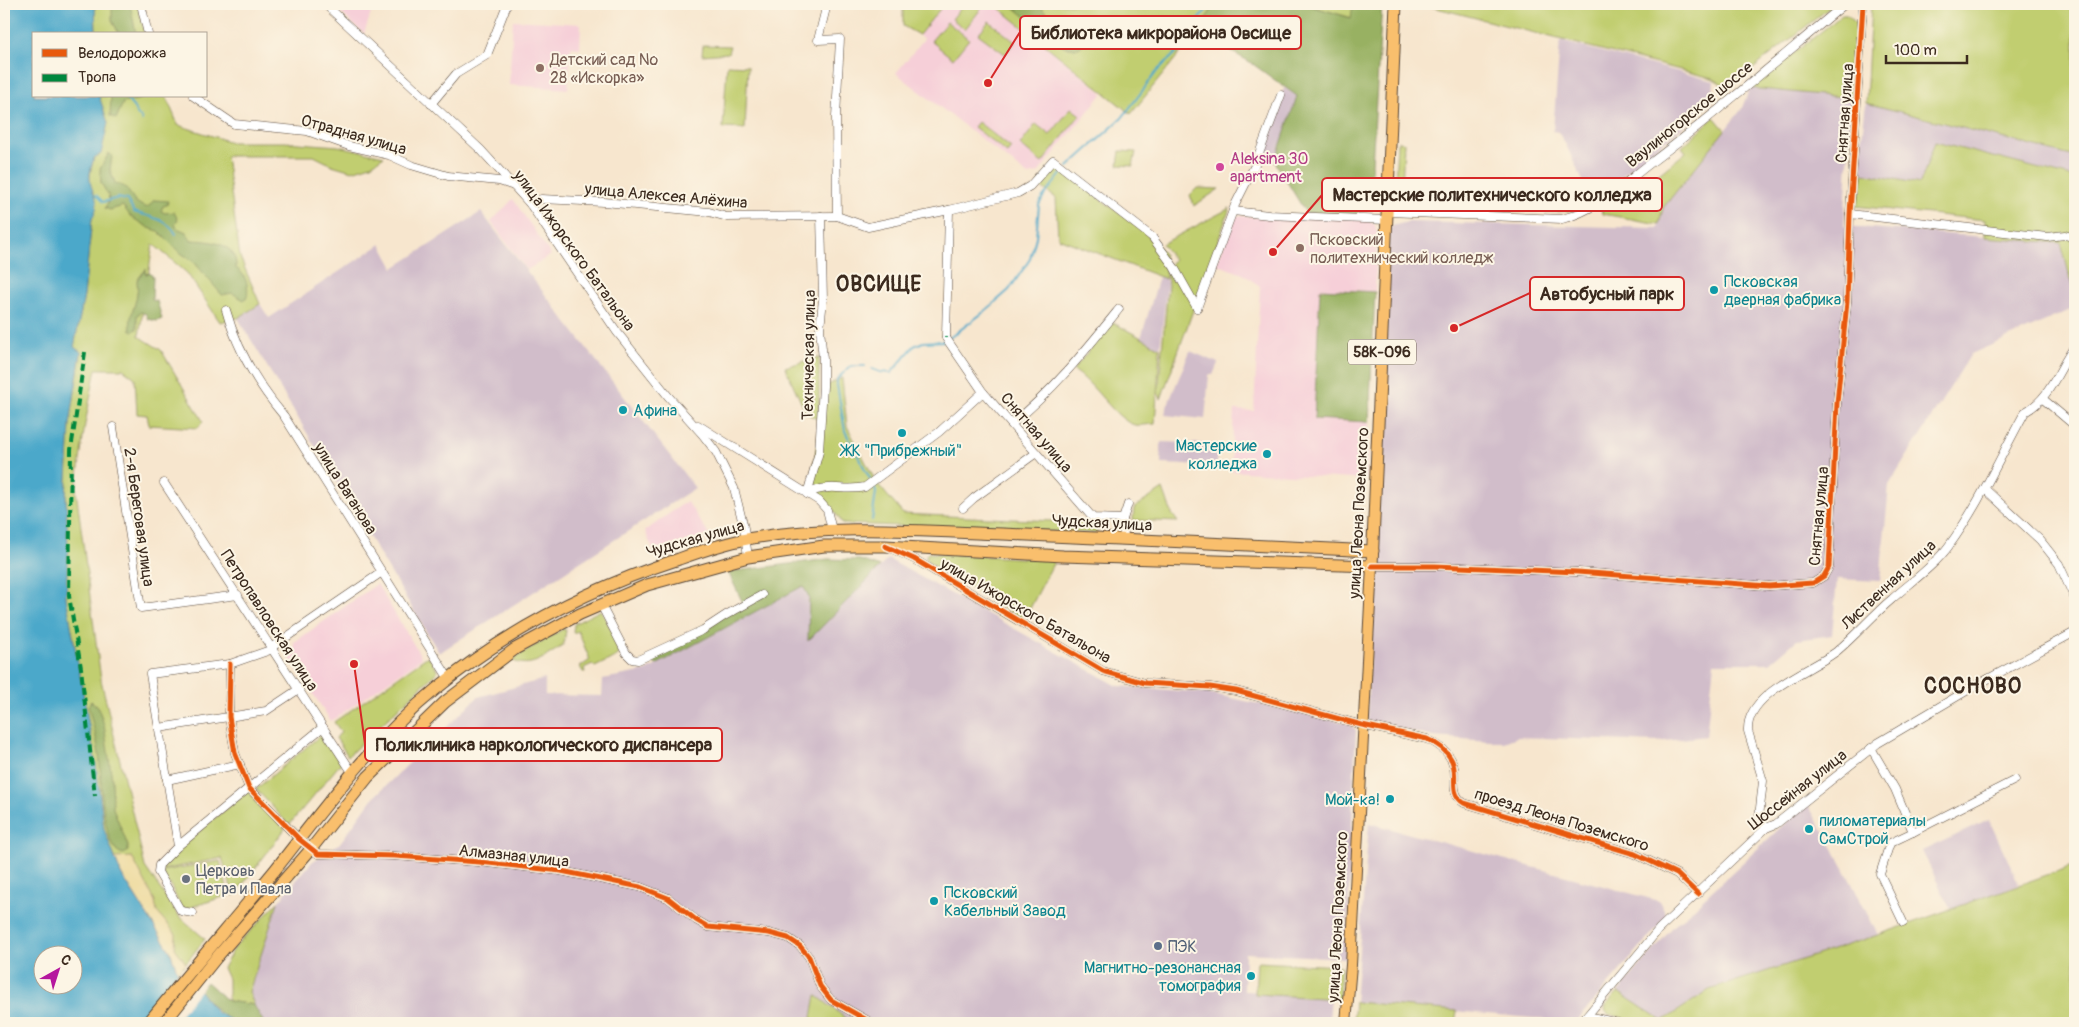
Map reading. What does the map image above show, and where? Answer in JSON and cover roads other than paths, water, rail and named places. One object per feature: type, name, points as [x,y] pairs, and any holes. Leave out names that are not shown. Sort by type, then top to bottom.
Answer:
[{"type":"highway","name":"улица Леона Поземского","points":[[1372,566],[1396,4]]},
{"type":"highway","name":"Чудская улица","points":[[211,954],[352,772],[417,707],[449,679],[507,637],[572,601],[641,571],[746,539],[832,530],[1037,535],[1373,551]]},
{"type":"highway","points":[[1035,554],[1042,545],[1037,535]]},
{"type":"highway","points":[[1060,536],[1055,546],[1056,552],[1063,556]]},
{"type":"highway","name":"Чудская улица","points":[[211,954],[311,848],[368,777],[400,743],[444,702],[515,649],[580,614],[647,585],[748,557],[824,546],[885,546],[1063,556],[1372,566]]},
{"type":"highway","points":[[417,707],[417,713],[421,717],[427,718]]},
{"type":"highway","points":[[390,732],[400,736],[400,743]]},
{"type":"highway","points":[[148,1023],[211,954]]},
{"type":"highway","points":[[164,1023],[211,954]]},
{"type":"main road","name":"улица Леона Поземского","points":[[1346,1023],[1372,566]]},
{"type":"street","points":[[141,4],[148,32]]},
{"type":"street","name":"улица Ижорского Батальона","points":[[326,4],[481,150],[530,204],[616,332],[712,446],[727,472],[736,496],[746,539],[748,557]]},
{"type":"street","points":[[827,4],[818,40],[840,39],[836,117],[837,216]]},
{"type":"street","name":"Ваулиногорское шоссе","points":[[1233,211],[1278,216],[1562,218],[1578,215],[1594,206],[1690,133],[1845,4]]},
{"type":"street","name":"Снятная улица","points":[[1372,566],[1435,566],[1577,572],[1770,586],[1813,583],[1824,576],[1829,567],[1838,403],[1847,302],[1850,214],[1863,4]]},
{"type":"street","points":[[431,104],[456,74],[487,55],[506,7]]},
{"type":"street","points":[[1233,211],[1254,167],[1281,95]]},
{"type":"street","name":"Отрадная улица","points":[[196,98],[234,124],[307,131],[348,146],[389,155],[411,165],[448,176],[499,181],[514,186]]},
{"type":"street","name":"улица Алексея Алёхина","points":[[530,204],[540,199],[604,202],[619,205],[709,212],[727,217],[837,216],[868,227],[1018,193],[1030,186],[1053,160],[1152,237],[1174,266],[1193,304],[1197,308],[1233,211]]},
{"type":"street","name":"Снятная улица","points":[[949,210],[946,337],[982,392],[1093,518],[1123,519]]},
{"type":"street","points":[[1850,214],[2047,237],[2065,235],[2075,238]]},
{"type":"street","name":"Техническая улица","points":[[807,494],[819,452],[823,386],[820,329],[823,299],[821,216]]},
{"type":"street","points":[[1012,424],[1038,403],[1069,371],[1119,309]]},
{"type":"street","name":"улица Ваганова","points":[[226,310],[253,375],[284,416],[449,679]]},
{"type":"street","name":"Лиственная улица","points":[[1766,828],[1759,817],[1762,780],[1748,731],[1750,716],[1774,688],[1820,664],[1838,650],[1912,583],[1947,548],[1985,489],[2025,412],[2043,399],[2075,346]]},
{"type":"street","points":[[807,494],[820,487],[865,488],[939,432],[982,392]]},
{"type":"street","points":[[2043,399],[2075,426]]},
{"type":"street","name":"улица Ижорского Батальона","points":[[690,420],[824,505],[832,530]]},
{"type":"street","name":"2-я Береговая улица","points":[[113,427],[140,606],[142,609],[238,595]]},
{"type":"street","points":[[963,508],[1036,453]]},
{"type":"street","name":"Петропавловская улица","points":[[164,483],[352,772]]},
{"type":"street","points":[[1985,489],[2040,540],[2059,564],[2075,599]]},
{"type":"street","points":[[1124,540],[1123,519],[1128,504]]},
{"type":"street","name":"улица Ижорского Батальона","points":[[885,546],[914,559],[1103,671],[1145,683],[1210,687],[1236,691],[1362,724]]},
{"type":"street","points":[[178,846],[150,674],[230,664],[273,648],[382,572]]},
{"type":"street","points":[[602,605],[626,653],[632,659],[638,660],[696,633],[762,595]]},
{"type":"street","name":"Шоссейная улица","points":[[1581,1023],[1660,930],[1766,828],[1776,824],[1871,748],[1973,687],[2075,632]]},
{"type":"street","points":[[230,664],[229,717],[235,754],[249,788]]},
{"type":"street","points":[[159,728],[266,711],[299,689]]},
{"type":"street","name":"проезд Леона Поземского","points":[[1362,724],[1418,736],[1436,743],[1451,758],[1454,765],[1455,792],[1464,803],[1635,854],[1677,874],[1698,894]]},
{"type":"street","points":[[193,912],[181,911],[158,872],[159,865],[178,846],[323,727]]},
{"type":"street","points":[[1871,748],[1895,789],[1914,832]]},
{"type":"street","points":[[168,780],[240,764]]},
{"type":"street","points":[[1903,922],[1880,874],[1890,843],[2014,780]]},
{"type":"street","name":"Алмазная улица","points":[[249,788],[299,840],[318,854],[395,856],[552,870],[640,887],[668,898],[708,927],[769,933],[788,938],[800,946],[809,957],[820,986],[830,1000],[872,1023]]},
{"type":"street","points":[[1587,1016],[1618,1023]]},
{"type":"water","points":[[4,4],[95,4],[96,32],[32,32],[32,98],[100,98],[108,123],[101,154],[94,158],[90,171],[96,207],[92,219],[84,296],[74,347],[81,352],[70,424],[66,497],[68,549],[66,597],[96,764],[104,829],[121,874],[170,951],[178,973],[200,991],[216,1012],[237,1023],[4,1023]]},
{"type":"waterway","points":[[1068,167],[1122,118],[1158,70],[1176,53],[1195,23],[1212,4]]},
{"type":"waterway","points":[[126,98],[142,121]]},
{"type":"waterway","points":[[948,339],[1009,290],[1030,259],[1036,237],[1039,205],[1062,173]]},
{"type":"waterway","points":[[96,195],[103,202],[118,198],[127,200],[134,212],[163,221],[176,234]]},
{"type":"waterway","points":[[872,369],[891,373],[914,346],[923,342],[944,341]]},
{"type":"waterway","points":[[865,366],[851,366],[837,379],[837,385],[845,431],[870,479]]},
{"type":"waterway","points":[[872,483],[876,492],[872,520]]},
{"type":"place","name":"Детский сад № 28 «Искорка»","points":[[540,68]]},
{"type":"place","name":"Библиотека микрорайона Овсище","points":[[988,83]]},
{"type":"place","name":"Aleksina 30 apartment","points":[[1220,167]]},
{"type":"place","name":"Псковский политехнический колледж","points":[[1300,248]]},
{"type":"place","name":"Мастерские политехнического колледжа","points":[[1273,252]]},
{"type":"place","name":"Псковская дверная фабрика","points":[[1714,290]]},
{"type":"place","name":"Автобусный парк","points":[[1454,328]]},
{"type":"place","name":"Афина","points":[[623,410]]},
{"type":"place","name":"ЖК \"Прибрежный\"","points":[[902,433]]},
{"type":"place","name":"Мастерские колледжа","points":[[1267,454]]},
{"type":"place","name":"Поликлиника наркологического диспансера","points":[[354,664]]},
{"type":"place","name":"Мой-ка!","points":[[1390,799]]},
{"type":"place","name":"пиломатериалы СамСтрой","points":[[1809,829]]},
{"type":"place","name":"Церковь Петра и Павла","points":[[186,879]]},
{"type":"place","name":"Псковский Кабельный Завод","points":[[934,901]]},
{"type":"place","name":"ПЭК","points":[[1158,946]]},
{"type":"place","name":"Магнитно-резонансная томография","points":[[1251,976]]},
{"type":"district","name":"ОВСИЩЕ","points":[[879,284]]},
{"type":"district","name":"СОСНОВО","points":[[1973,686]]}]
